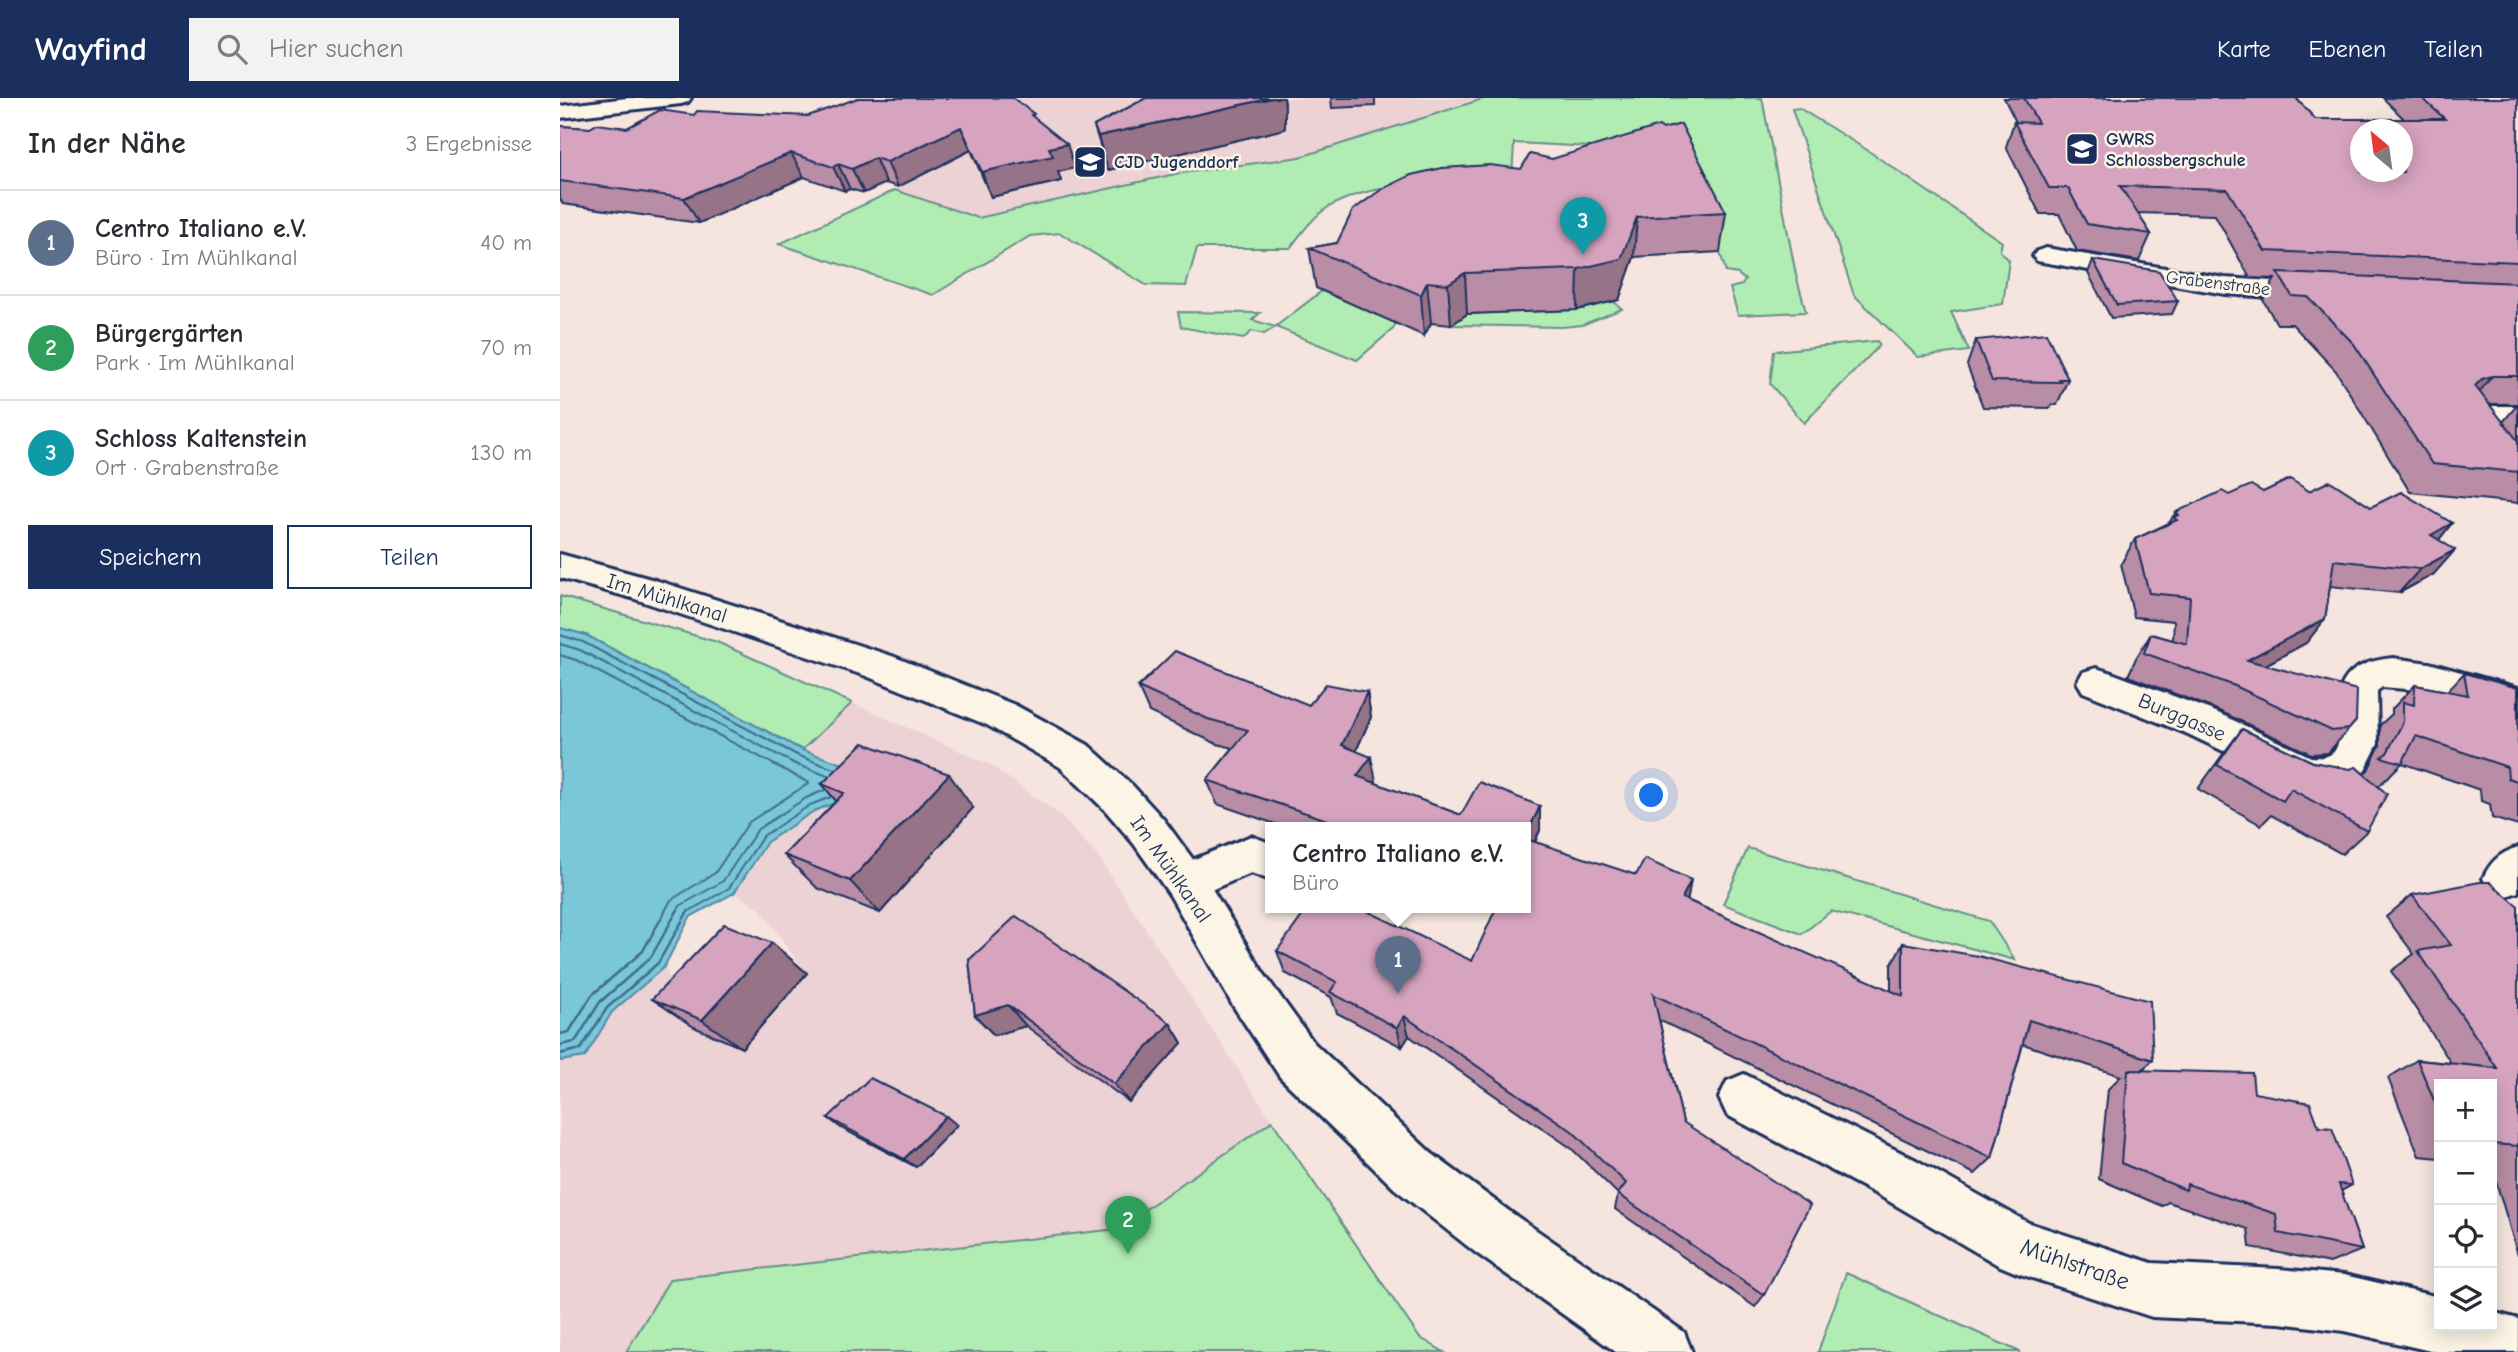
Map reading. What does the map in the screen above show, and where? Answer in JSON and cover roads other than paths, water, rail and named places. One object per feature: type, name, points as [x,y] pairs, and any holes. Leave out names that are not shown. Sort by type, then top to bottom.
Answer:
[{"type":"street","points":[[560,113],[681,98]]},
{"type":"street","name":"Grabenstraße","points":[[2046,256],[2225,286],[2347,293]]},
{"type":"street","points":[[2495,445],[2471,415],[2518,415]]},
{"type":"street","name":"Im Mühlkanal","points":[[560,566],[643,589],[880,666],[1000,715],[1073,756],[1119,798],[1149,832],[1185,882],[1248,989],[1297,1059],[1413,1171],[1494,1233],[1664,1352]]},
{"type":"street","name":"Burggasse","points":[[2096,682],[2202,723],[2306,774],[2327,775],[2348,764],[2354,754],[2358,744],[2358,687],[2365,679],[2379,673],[2412,674],[2518,702]]},
{"type":"street","points":[[1185,882],[1251,854],[1265,860]]},
{"type":"street","name":"Mühlstraße","points":[[1744,1098],[1898,1178],[2017,1246],[2152,1290],[2279,1296],[2344,1303],[2434,1323]]},
{"type":"street","name":"Mühlstraße","points":[[2462,1331],[2518,1347]]},
{"type":"water","points":[[560,628],[586,635],[802,750],[875,775],[856,795],[814,811],[767,842],[734,893],[690,917],[664,967],[612,1012],[585,1057],[560,1061]]},
{"type":"place","name":"GWRS Schlossbergschule","points":[[2082,149]]},
{"type":"place","name":"CJD Jugenddorf","points":[[1090,162]]},
{"type":"place","name":"Schloss Kaltenstein","points":[[1583,255]]},
{"type":"place","name":"Centro Italiano e.V.","points":[[1398,994]]},
{"type":"place","name":"Bürgergärten","points":[[1128,1254]]}]
